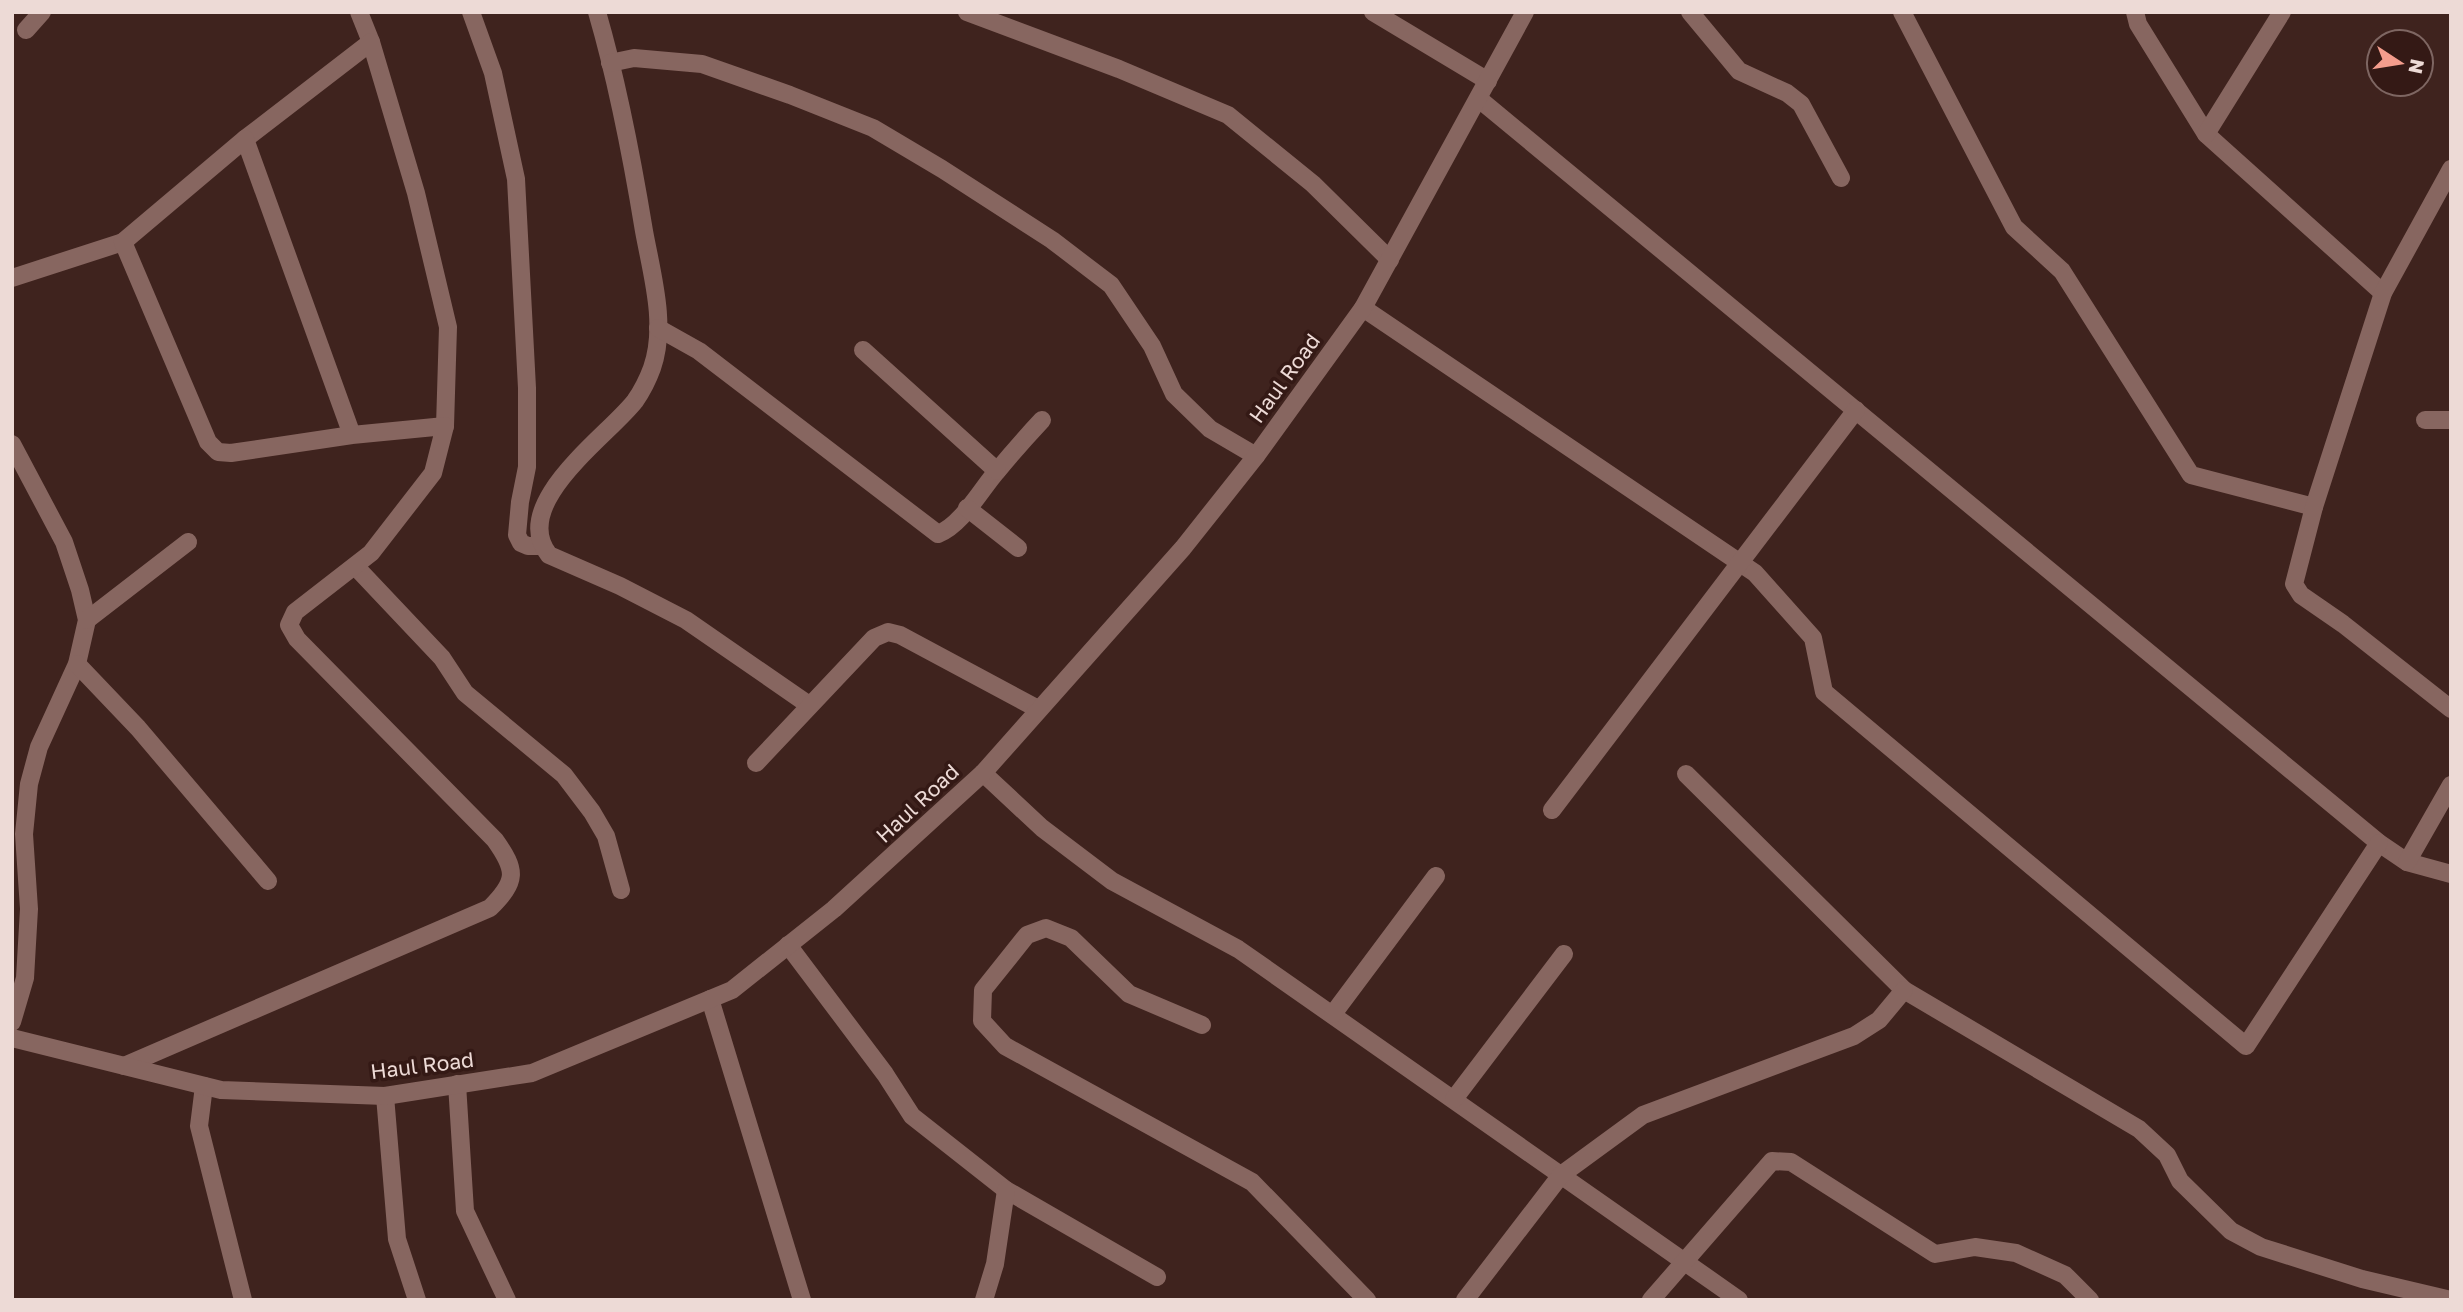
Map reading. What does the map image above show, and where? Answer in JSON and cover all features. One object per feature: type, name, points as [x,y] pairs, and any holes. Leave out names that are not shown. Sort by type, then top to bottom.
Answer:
[{"type":"street","points":[[26,30],[42,12]]},
{"type":"street","points":[[124,1066],[490,908],[505,892],[512,878],[509,860],[495,840],[297,639],[289,625],[295,612],[371,553],[433,473],[445,426],[448,327],[416,193],[372,42],[359,12]]},
{"type":"street","points":[[471,12],[493,73],[516,179],[527,388],[527,467],[517,536],[521,543],[528,546],[542,546]]},
{"type":"street","points":[[597,12],[635,176],[657,304],[658,349],[648,378],[635,401],[570,468],[547,498],[540,523],[542,546],[549,555],[620,586],[686,620],[809,705]]},
{"type":"street","points":[[967,12],[1119,69],[1227,114],[1313,184],[1390,260]]},
{"type":"street","points":[[1373,12],[1488,81]]},
{"type":"street","name":"Haul Road","points":[[12,1038],[221,1090],[386,1096],[532,1073],[732,990],[834,909],[983,773],[1183,548],[1256,456],[1363,308],[1525,12]]},
{"type":"street","points":[[1690,12],[1739,71],[1787,93],[1801,104],[1841,178]]},
{"type":"street","points":[[1902,12],[2014,227],[2062,271],[2192,475],[2314,507]]},
{"type":"street","points":[[2135,12],[2138,24],[2206,134],[2384,293]]},
{"type":"street","points":[[2206,134],[2282,12]]},
{"type":"street","points":[[12,278],[123,243],[244,139],[372,42]]},
{"type":"street","points":[[610,64],[634,58],[702,64],[873,128],[942,169],[1052,240],[1111,285],[1152,346],[1174,394],[1210,429],[1256,456]]},
{"type":"street","points":[[1479,99],[2379,843],[2407,862],[2451,874]]},
{"type":"street","points":[[244,139],[352,435]]},
{"type":"street","points":[[2451,169],[2384,293],[2314,507],[2294,584],[2301,595],[2343,624],[2451,709]]},
{"type":"street","points":[[123,243],[208,442],[218,452],[231,453],[352,435],[445,426]]},
{"type":"street","points":[[1363,308],[1755,573],[1812,638],[1824,692],[2246,1046],[2379,843]]},
{"type":"street","points":[[658,328],[699,351],[938,534],[948,530],[1042,420]]},
{"type":"street","points":[[863,350],[997,471]]},
{"type":"street","points":[[1552,810],[1856,410]]},
{"type":"street","points":[[2425,420],[2451,420]]},
{"type":"street","points":[[12,444],[64,542],[87,620],[77,664],[39,747],[29,784],[24,834],[29,909],[25,978],[12,1022]]},
{"type":"street","points":[[967,508],[1017,548]]},
{"type":"street","points":[[87,620],[188,542]]},
{"type":"street","points":[[355,566],[442,658],[465,693],[564,775],[606,836],[621,890]]},
{"type":"street","points":[[756,763],[874,638],[888,632],[900,635],[1038,709]]},
{"type":"street","points":[[77,664],[138,728],[268,881]]},
{"type":"street","points":[[983,773],[1042,828],[1112,881],[1238,949],[1739,1300]]},
{"type":"street","points":[[1686,774],[1903,990],[2139,1129],[2167,1156],[2180,1181],[2231,1231],[2260,1247],[2362,1279],[2451,1300]]},
{"type":"street","points":[[2407,862],[2451,785]]},
{"type":"street","points":[[1334,1014],[1436,876]]},
{"type":"street","points":[[1202,1025],[1129,994],[1071,938],[1046,928],[1027,935],[983,990],[982,1021],[1005,1046],[1252,1182],[1367,1300]]},
{"type":"street","points":[[788,945],[885,1074],[912,1116],[1006,1190],[1157,1277]]},
{"type":"street","points":[[1454,1098],[1564,954]]},
{"type":"street","points":[[1465,1300],[1561,1175],[1643,1115],[1854,1036],[1879,1020],[1903,990]]},
{"type":"street","points":[[710,999],[802,1300]]},
{"type":"street","points":[[457,1084],[465,1211],[507,1300]]},
{"type":"street","points":[[204,1086],[199,1126],[243,1300]]},
{"type":"street","points":[[386,1096],[397,1239],[417,1300]]},
{"type":"street","points":[[1651,1300],[1772,1161],[1791,1162],[1935,1254],[1975,1247],[2016,1253],[2065,1275],[2090,1300]]},
{"type":"street","points":[[984,1300],[995,1264],[1006,1190]]}]
